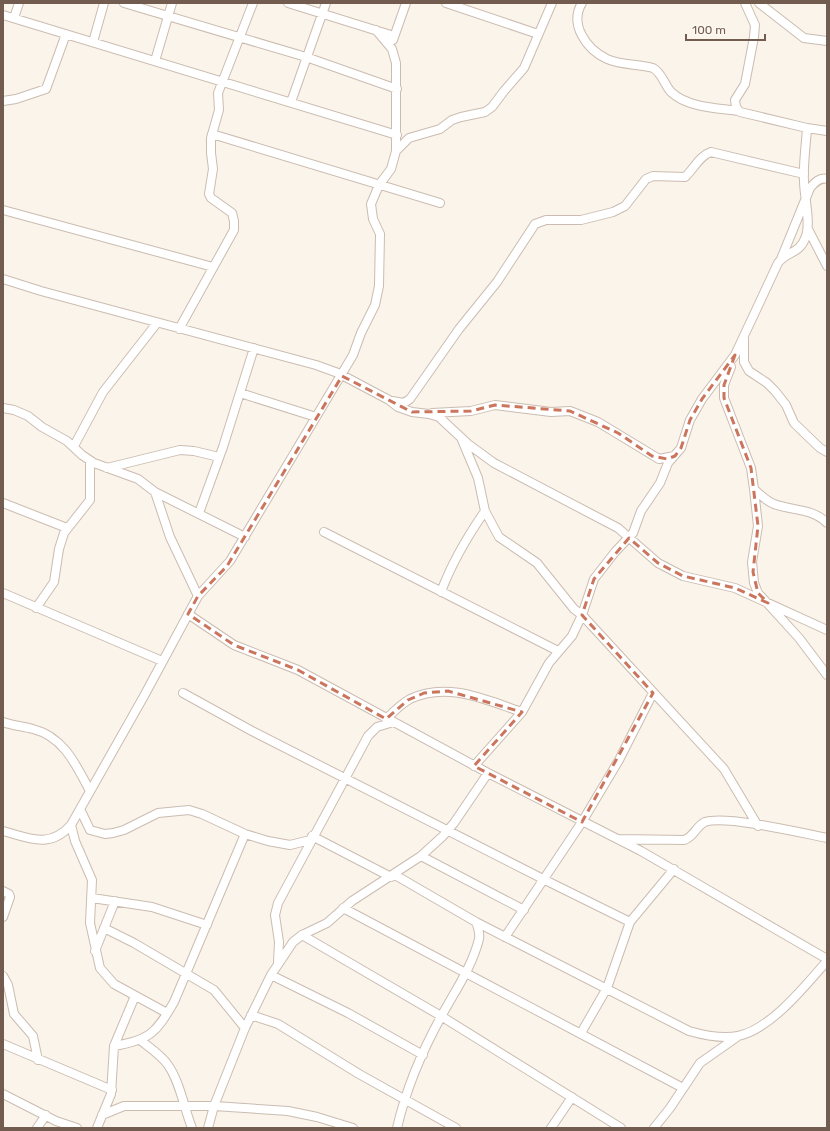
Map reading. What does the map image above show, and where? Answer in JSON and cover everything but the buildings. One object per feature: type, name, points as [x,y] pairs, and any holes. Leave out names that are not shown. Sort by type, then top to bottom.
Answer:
[{"type":"street","points":[[14,18],[19,3]]},
{"type":"street","points":[[93,42],[104,3]]},
{"type":"street","points":[[124,3],[306,57],[397,89]]},
{"type":"street","points":[[155,61],[172,3]]},
{"type":"street","points":[[179,329],[234,230],[234,221],[230,210],[211,198],[209,194],[213,169],[211,153],[212,134],[220,110],[218,93],[253,3]]},
{"type":"street","points":[[288,3],[394,36]]},
{"type":"street","points":[[291,102],[326,3]]},
{"type":"street","points":[[392,49],[394,36],[406,3]]},
{"type":"street","points":[[446,3],[538,34]]},
{"type":"street","points":[[396,151],[409,138],[440,129],[452,120],[485,112],[492,107],[524,68],[552,3]]},
{"type":"street","points":[[582,3],[576,17],[582,37],[606,58],[653,68],[659,71],[661,78],[672,92],[680,98],[697,105],[739,111],[807,128],[827,131]]},
{"type":"street","points":[[739,111],[736,107],[735,100],[744,84],[755,25],[744,3]]},
{"type":"street","points":[[759,3],[804,38],[827,41]]},
{"type":"street","points":[[3,15],[397,135]]},
{"type":"street","points":[[3,831],[40,841],[55,837],[71,825],[198,596],[227,566],[342,376],[375,305],[379,286],[380,234],[373,219],[371,204],[379,185],[391,169],[396,151],[396,63],[392,49],[376,30]]},
{"type":"street","points":[[3,101],[16,99],[46,89],[66,34]]},
{"type":"street","points":[[781,259],[799,250],[806,237],[808,229],[804,174],[807,128]]},
{"type":"street","points":[[212,134],[440,203]]},
{"type":"street","points":[[389,400],[404,403],[410,399],[459,329],[497,282],[534,224],[546,220],[581,220],[614,212],[625,206],[646,179],[653,176],[685,177],[694,169],[703,154],[711,152],[804,174]]},
{"type":"street","points":[[474,766],[522,712],[544,671],[558,651],[572,636],[582,615],[594,579],[615,552],[629,538],[638,524],[642,511],[660,483],[668,463],[684,443],[690,420],[702,399],[735,354],[744,338],[781,259],[805,198],[815,182],[823,178],[827,179]]},
{"type":"street","points":[[3,210],[213,267]]},
{"type":"street","points":[[808,229],[827,266]]},
{"type":"street","points":[[3,279],[41,292],[316,365],[342,376],[389,400],[398,407],[412,412],[439,417],[461,438],[494,463],[618,528],[658,563],[683,576],[735,588],[827,630]]},
{"type":"street","points":[[74,446],[103,392],[157,323]]},
{"type":"street","points":[[744,338],[744,362],[749,371],[767,383],[775,391],[786,405],[794,423],[820,448],[827,452]]},
{"type":"street","points":[[199,512],[219,457],[254,348]]},
{"type":"street","points":[[735,354],[724,385],[724,398],[751,468],[758,526],[752,572],[758,593],[799,638],[827,675]]},
{"type":"street","points":[[240,393],[316,417]]},
{"type":"street","points":[[429,414],[471,411],[495,405],[551,412],[570,411],[604,426],[659,459],[674,456]]},
{"type":"street","points":[[3,408],[21,412],[42,428],[74,446],[90,461],[138,479],[155,492],[199,512],[245,537]]},
{"type":"street","points":[[461,438],[478,478],[485,511],[500,537],[537,563],[574,609],[582,615],[652,693],[724,769],[758,826]]},
{"type":"street","points":[[107,468],[180,450],[194,451],[219,457]]},
{"type":"street","points":[[36,608],[54,582],[62,537],[67,528],[90,500],[90,461]]},
{"type":"street","points":[[754,489],[773,504],[808,511],[820,516],[827,523]]},
{"type":"street","points":[[155,492],[170,536],[198,596]]},
{"type":"street","points":[[3,503],[67,528]]},
{"type":"street","points":[[441,592],[455,558],[485,511]]},
{"type":"street","points":[[324,532],[558,651]]},
{"type":"street","points":[[3,593],[162,661]]},
{"type":"street","points":[[3,599],[13,598]]},
{"type":"street","points":[[188,614],[234,644],[298,670],[389,720],[416,733],[488,774],[674,869],[827,960],[772,1017],[756,1030],[737,1036],[700,1063],[654,1128]]},
{"type":"street","points":[[278,964],[279,942],[275,921],[276,908],[311,838],[368,736],[377,727],[389,720],[408,700],[436,691],[463,693],[522,712]]},
{"type":"street","points":[[183,693],[252,731],[345,779],[630,922]]},
{"type":"street","points":[[505,937],[582,822],[619,760],[652,693]]},
{"type":"street","points":[[3,722],[38,731],[60,744],[72,757],[90,791]]},
{"type":"street","points":[[208,1128],[214,1106],[245,1028],[271,975],[293,942],[302,935],[327,923],[343,908],[421,856],[448,830],[488,774]]},
{"type":"street","points":[[80,809],[90,830],[105,834],[124,830],[158,813],[189,810],[202,814],[245,834],[268,842],[290,845],[311,838],[393,876],[476,922],[689,1031],[699,1034],[737,1036]]},
{"type":"street","points":[[615,838],[684,840],[691,837],[702,824],[725,820],[827,838]]},
{"type":"street","points":[[71,825],[75,841],[92,880],[90,922],[95,951],[100,968],[108,979],[135,996],[167,1013]]},
{"type":"street","points":[[114,1046],[140,1040],[153,1032],[167,1013],[186,974],[245,834]]},
{"type":"street","points":[[421,856],[524,910]]},
{"type":"street","points":[[581,1033],[607,988],[630,922],[674,869]]},
{"type":"street","points":[[3,891],[9,894],[10,897],[3,917]]},
{"type":"street","points":[[92,898],[152,907],[207,925]]},
{"type":"street","points":[[95,951],[115,901]]},
{"type":"street","points":[[343,908],[683,1088]]},
{"type":"street","points":[[397,1128],[404,1099],[441,1016],[456,992],[465,973],[479,937],[476,922]]},
{"type":"street","points":[[104,928],[134,943],[218,994],[245,1028]]},
{"type":"street","points":[[302,935],[441,1016],[621,1128]]},
{"type":"street","points":[[271,975],[348,1014],[423,1055]]},
{"type":"street","points":[[3,976],[8,985],[14,1014],[33,1036],[38,1060]]},
{"type":"street","points":[[87,1128],[97,1126],[109,1101],[112,1090],[114,1046],[135,996]]},
{"type":"street","points":[[251,1015],[278,1024],[359,1074],[456,1128]]},
{"type":"street","points":[[140,1040],[168,1064],[174,1076],[192,1128]]},
{"type":"street","points":[[3,1044],[112,1090]]},
{"type":"street","points":[[3,1094],[63,1124],[77,1128]]},
{"type":"street","points":[[551,1128],[572,1097]]},
{"type":"street","points":[[102,1115],[124,1106],[214,1106],[288,1111],[317,1117],[353,1128]]},
{"type":"street","points":[[37,1128],[46,1115]]},
{"type":"highlighted area","points":[[735,355],[724,385],[724,398],[751,468],[758,526],[753,572],[758,593],[768,603],[735,588],[683,576],[658,563],[629,538],[594,579],[582,615],[653,693],[582,822],[474,766],[522,712],[448,691],[424,693],[408,700],[386,719],[298,670],[234,645],[188,614],[198,596],[227,566],[342,376],[412,412],[471,411],[495,405],[570,411],[618,433],[652,456],[667,459],[675,456],[681,448],[690,420],[702,399]]}]
